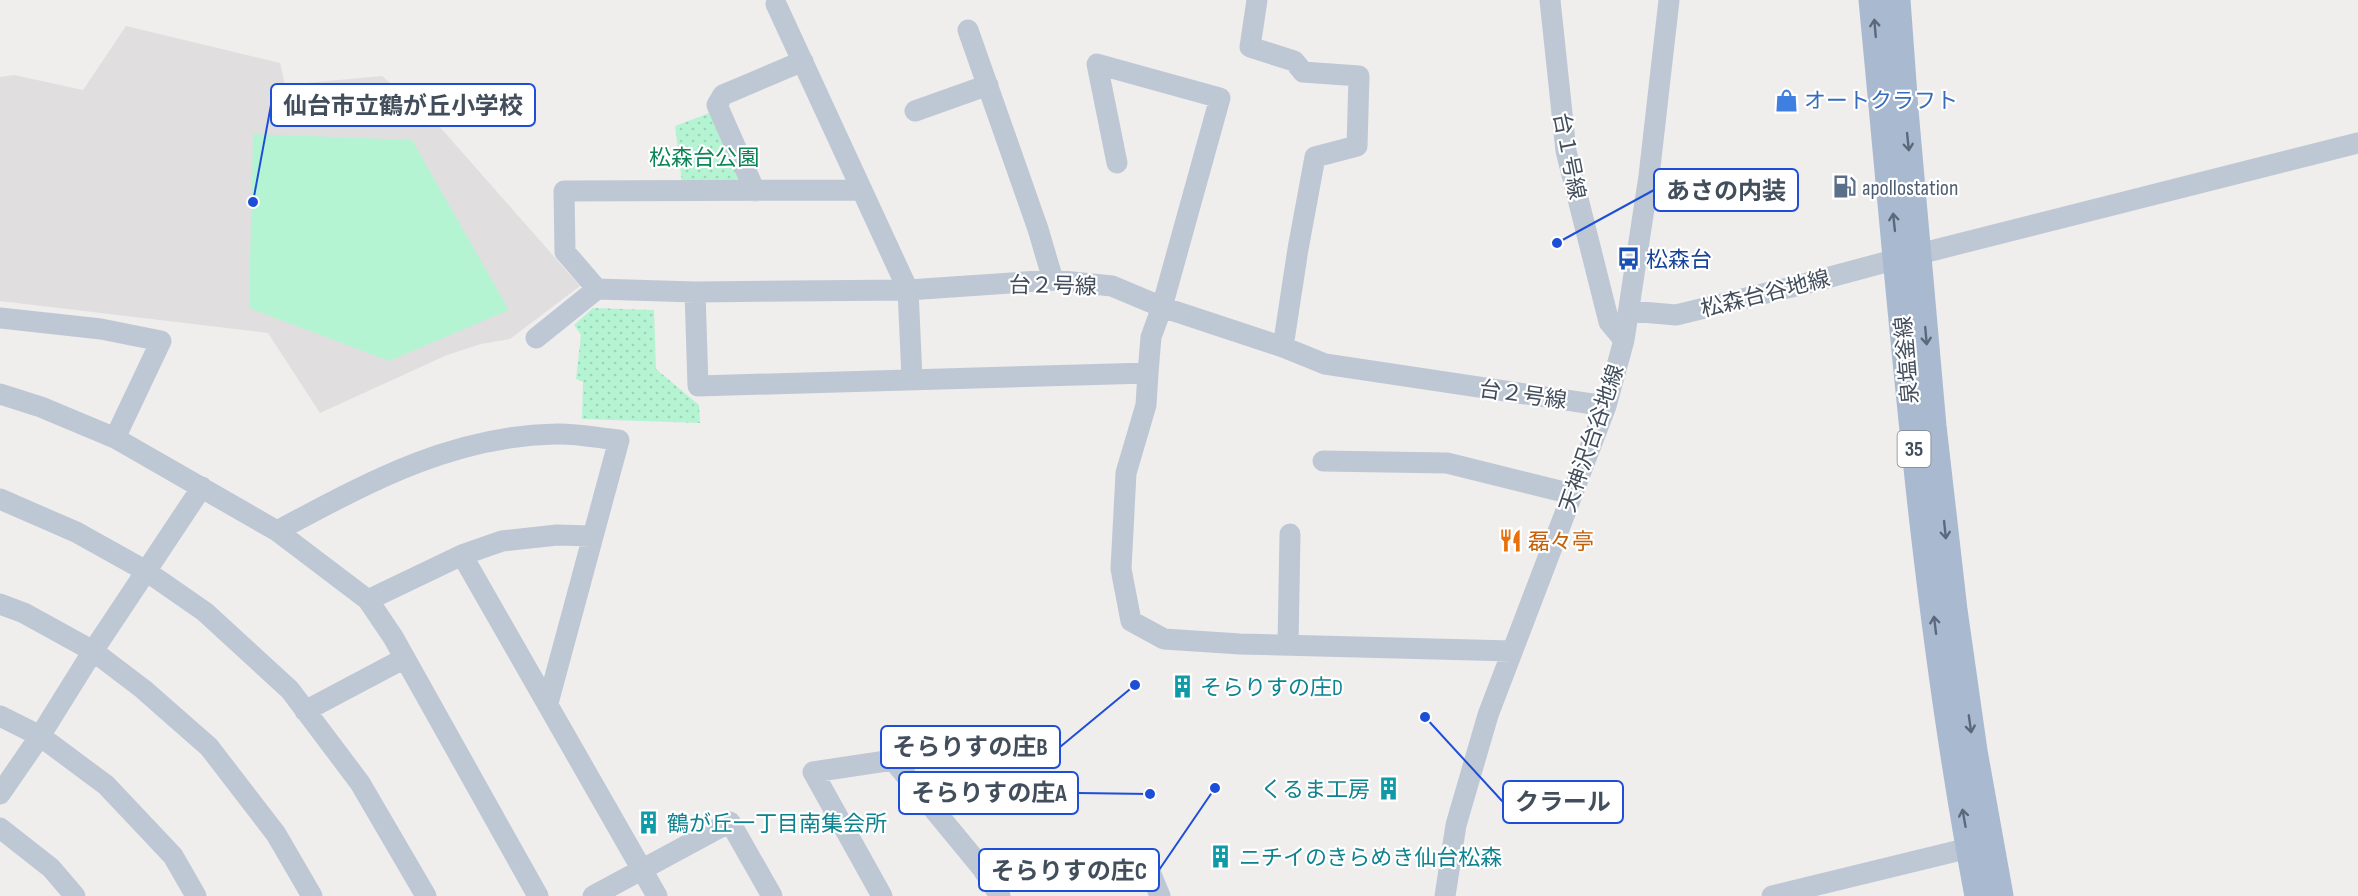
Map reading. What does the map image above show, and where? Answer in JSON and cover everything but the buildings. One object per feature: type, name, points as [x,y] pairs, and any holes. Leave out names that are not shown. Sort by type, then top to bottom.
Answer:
[{"type":"main road","name":"泉塩釜線","points":[[1872,0],[1933,426],[1954,610],[1974,751],[2000,896]]},
{"type":"main road","name":"泉塩釜線","points":[[1898,0],[1905,110],[1917,481],[1947,719],[1978,896]]},
{"type":"street","points":[[1257,0],[1250,47],[1294,61],[1303,72],[1359,76],[1357,146],[1316,157],[1298,249],[1283,347]]},
{"type":"street","name":"台１号線","points":[[1550,0],[1566,151],[1609,322],[1624,340]]},
{"type":"street","name":"天神沢台谷地線","points":[[1445,896],[1456,825],[1488,715],[1606,406],[1624,340],[1630,311],[1669,0]]},
{"type":"street","points":[[776,4],[908,290],[912,378]]},
{"type":"street","points":[[968,30],[1038,229],[1053,280]]},
{"type":"street","points":[[755,191],[717,105],[723,95],[803,61]]},
{"type":"street","points":[[1117,163],[1097,64],[1220,98],[1162,307],[1151,337],[1146,405],[1126,473],[1121,570],[1131,621],[1164,639],[1512,651]]},
{"type":"street","points":[[915,111],[988,85]]},
{"type":"street","name":"松森台谷地線","points":[[1630,311],[1676,315],[1804,285],[1908,256],[2358,143]]},
{"type":"street","points":[[536,338],[597,289],[565,252],[564,191],[862,190]]},
{"type":"street","name":"台２号線","points":[[597,289],[695,292],[908,290],[1053,280],[1113,286],[1162,307],[1283,347],[1325,364],[1606,406]]},
{"type":"street","points":[[695,292],[698,386],[912,378],[1148,373]]},
{"type":"street","points":[[0,318],[101,329],[161,341],[115,438]]},
{"type":"street","points":[[0,394],[42,406],[115,438],[278,531],[368,600],[405,658],[538,896]]},
{"type":"street","points":[[278,531],[366,484],[429,456],[505,437],[557,434],[619,440],[548,703]]},
{"type":"street","points":[[1323,461],[1447,463],[1572,494]]},
{"type":"street","points":[[0,794],[202,487]]},
{"type":"street","points":[[0,499],[76,532],[146,571],[205,612],[290,690],[360,783],[426,896]]},
{"type":"street","points":[[1288,645],[1290,534]]},
{"type":"street","points":[[368,600],[462,555],[502,542],[557,535],[593,536]]},
{"type":"street","points":[[462,555],[657,896]]},
{"type":"street","points":[[0,604],[24,613],[93,651],[143,688],[209,747],[276,834],[312,896]]},
{"type":"street","points":[[305,711],[405,658]]},
{"type":"street","points":[[0,716],[40,736],[106,785],[173,856],[196,896]]},
{"type":"street","points":[[882,896],[813,772],[893,760],[982,868],[1000,896]]},
{"type":"street","points":[[593,896],[730,822],[772,896]]},
{"type":"street","points":[[0,828],[51,868],[75,896]]},
{"type":"street","points":[[1772,896],[1969,848]]},
{"type":"street","points":[[1148,867],[1161,896]]},
{"type":"shaded area","points":[[126,26],[280,63],[285,85],[382,76],[431,117],[580,286],[510,339],[481,344],[447,355],[320,413],[268,333],[0,301],[0,77],[14,75],[83,90]]},
{"type":"green space","name":"松森台公園","points":[[712,112],[744,183],[682,182],[675,126]]},
{"type":"green space","points":[[253,134],[412,140],[509,310],[389,361],[249,308]]},
{"type":"green space","points":[[593,308],[654,310],[656,369],[699,405],[700,423],[582,419],[583,382],[576,379],[581,335],[574,325]]},
{"type":"place","name":"オートクラフト","points":[[1786,100]]},
{"type":"place","name":"apollostation","points":[[1844,187]]},
{"type":"place","name":"仙台市立鶴が丘小学校","points":[[253,202]]},
{"type":"place","name":"あさの内装","points":[[1557,243]]},
{"type":"place","name":"松森台","points":[[1628,259]]},
{"type":"place","name":"磊々亭","points":[[1510,541]]},
{"type":"place","name":"そらりすの庄B","points":[[1135,685]]},
{"type":"place","name":"そらりすの庄D","points":[[1182,687]]},
{"type":"place","name":"クラール","points":[[1425,717]]},
{"type":"place","name":"そらりすの庄C","points":[[1215,788]]},
{"type":"place","name":"くるま工房","points":[[1388,789]]},
{"type":"place","name":"そらりすの庄A","points":[[1150,794]]},
{"type":"place","name":"鶴が丘一丁目南集会所","points":[[649,823]]},
{"type":"place","name":"ニチイのきらめき仙台松森","points":[[1221,857]]}]
